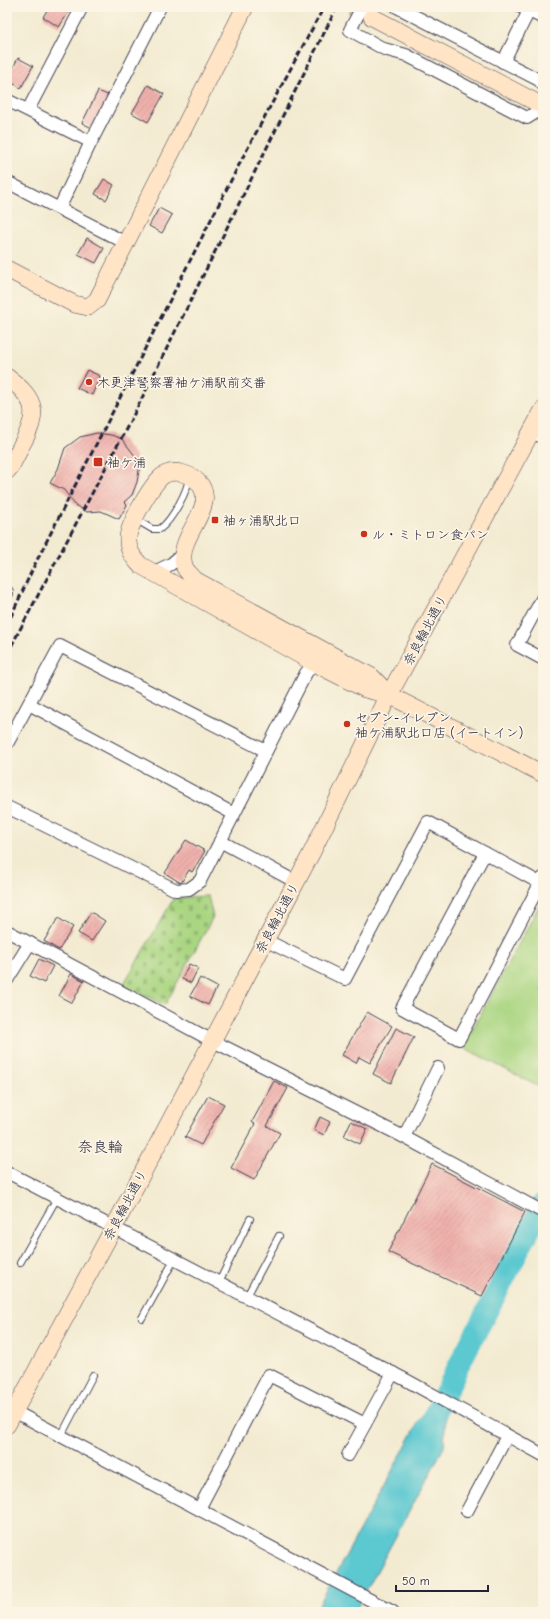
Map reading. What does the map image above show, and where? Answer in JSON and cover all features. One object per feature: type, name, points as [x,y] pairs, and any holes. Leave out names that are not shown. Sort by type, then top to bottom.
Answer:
[{"type":"street","points":[[28,110],[82,7]]},
{"type":"street","points":[[60,208],[91,142],[160,7]]},
{"type":"street","points":[[7,269],[74,304],[88,308],[97,300],[246,7]]},
{"type":"street","points":[[397,7],[539,80],[543,85]]},
{"type":"street","points":[[503,62],[525,9],[543,18]]},
{"type":"street","points":[[367,12],[543,107],[527,118],[406,54],[384,49],[350,30],[367,12]]},
{"type":"street","points":[[7,100],[91,142]]},
{"type":"street","points":[[7,182],[126,243]]},
{"type":"street","points":[[7,470],[31,427],[33,414],[31,403],[12,383]]},
{"type":"street","name":"奈良輪北通り","points":[[9,1414],[113,1228],[211,1040],[296,882],[389,696],[537,435],[543,410]]},
{"type":"street","points":[[389,696],[372,677],[195,580],[185,568],[183,554],[186,540],[206,502],[204,493],[198,482],[189,475],[175,472],[165,474],[157,481],[130,527],[128,538],[129,549],[140,565],[314,663],[365,689],[389,696],[543,774]]},
{"type":"street","points":[[152,573],[171,564],[183,554]]},
{"type":"street","points":[[543,597],[517,645],[543,659]]},
{"type":"street","points":[[7,744],[60,646],[266,751]]},
{"type":"street","points":[[7,807],[176,890],[189,889],[200,881],[306,673],[314,663]]},
{"type":"street","points":[[29,704],[234,814]]},
{"type":"street","points":[[265,940],[345,978],[428,822],[485,853],[542,880],[459,1039],[402,1008],[485,853]]},
{"type":"street","points":[[220,842],[296,882]]},
{"type":"street","points":[[7,930],[211,1040],[404,1137],[543,1212]]},
{"type":"street","points":[[7,980],[30,943]]},
{"type":"street","points":[[404,1137],[438,1068]]},
{"type":"street","points":[[7,1172],[218,1284],[393,1373],[543,1455]]},
{"type":"street","points":[[348,1455],[393,1373]]},
{"type":"street","points":[[199,1509],[269,1375],[365,1424]]},
{"type":"street","points":[[9,1414],[61,1436],[393,1612]]},
{"type":"street","points":[[467,1511],[507,1436]]},
{"type":"lane","points":[[134,519],[152,529],[160,529],[166,524],[188,486],[189,475]]},
{"type":"lane","points":[[20,1262],[56,1198]]},
{"type":"lane","points":[[218,1284],[250,1219]]},
{"type":"lane","points":[[246,1298],[279,1236]]},
{"type":"lane","points":[[142,1318],[174,1260]]},
{"type":"lane","points":[[61,1436],[93,1375]]},
{"type":"green space","points":[[208,896],[213,917],[165,1005],[123,985],[174,898]]},
{"type":"green space","points":[[543,899],[543,1089],[463,1047]]},
{"type":"water","points":[[429,1403],[446,1411],[444,1447],[355,1612],[315,1612]]},
{"type":"building","points":[[49,7],[72,7],[59,27],[43,17]]},
{"type":"building","points":[[18,58],[33,66],[21,88],[7,80]]},
{"type":"building","points":[[148,85],[164,94],[148,122],[132,113]]},
{"type":"building","points":[[98,91],[110,96],[94,129],[82,123]]},
{"type":"building","points":[[104,179],[114,185],[106,200],[95,194]]},
{"type":"building","points":[[159,208],[172,215],[162,233],[149,226]]},
{"type":"building","points":[[87,238],[104,248],[96,263],[78,254]]},
{"type":"building","name":"木更津警察署袖ケ浦駅前交番","points":[[87,370],[100,376],[92,395],[77,388]]},
{"type":"building","points":[[97,433],[111,435],[122,439],[136,457],[139,470],[137,482],[132,495],[124,502],[127,505],[119,519],[101,511],[87,512],[75,505],[64,490],[50,483],[58,469],[65,448],[80,437]]},
{"type":"building","points":[[186,840],[205,851],[192,872],[189,870],[181,883],[165,873]]},
{"type":"building","points":[[91,912],[105,921],[92,941],[78,933]]},
{"type":"building","points":[[58,918],[73,927],[59,950],[44,941]]},
{"type":"building","points":[[39,959],[53,966],[44,983],[30,976]]},
{"type":"building","points":[[189,964],[198,968],[191,983],[182,979]]},
{"type":"building","points":[[71,974],[84,981],[72,1003],[59,996]]},
{"type":"building","points":[[200,978],[217,987],[208,1005],[190,996]]},
{"type":"building","points":[[367,1012],[392,1026],[370,1063],[359,1057],[356,1063],[342,1055]]},
{"type":"building","points":[[396,1028],[414,1037],[391,1083],[373,1074]]},
{"type":"building","points":[[274,1081],[288,1088],[267,1126],[280,1133],[254,1180],[231,1168],[255,1124],[252,1122]]},
{"type":"building","points":[[208,1096],[224,1104],[201,1145],[185,1137]]},
{"type":"building","points":[[320,1117],[330,1122],[324,1135],[314,1130]]},
{"type":"building","points":[[351,1121],[367,1129],[360,1144],[344,1136]]},
{"type":"building","points":[[432,1164],[525,1212],[482,1296],[388,1252]]},
{"type":"waterway","points":[[425,1434],[466,1351],[543,1204]]},
{"type":"tunnel","points":[[351,7],[372,17]]},
{"type":"railway","points":[[7,625],[35,564],[244,155],[324,7]]},
{"type":"railway","points":[[7,654],[134,414],[337,7]]},
{"type":"place","name":"木更津警察署袖ケ浦駅前交番","points":[[89,382]]},
{"type":"place","name":"袖ケ浦","points":[[98,462]]},
{"type":"place","name":"袖ヶ浦駅北口","points":[[215,520]]},
{"type":"place","name":"ル・ミトロン食パン","points":[[364,534]]},
{"type":"place","name":"セブン-イレブン 袖ケ浦駅北口店 (イートイン)","points":[[347,724]]},
{"type":"district","name":"奈良輪","points":[[100,1147]]}]
